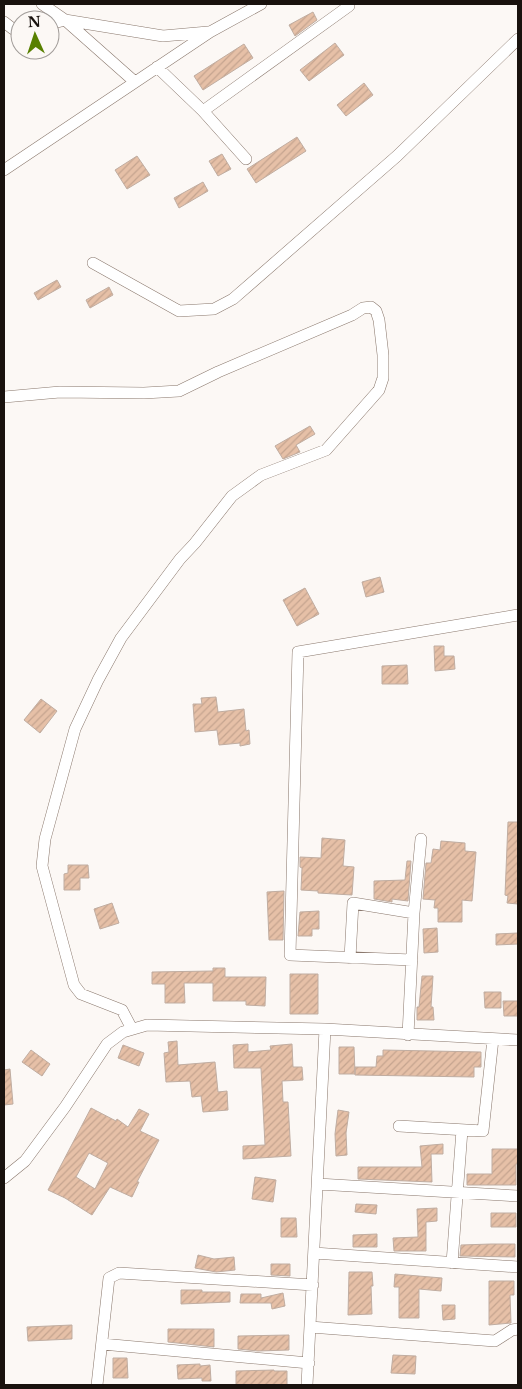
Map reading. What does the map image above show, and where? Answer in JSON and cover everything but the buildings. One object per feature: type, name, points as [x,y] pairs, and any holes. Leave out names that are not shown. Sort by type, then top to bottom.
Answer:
[{"type":"street","points":[[42,4],[65,20],[135,82]]},
{"type":"street","points":[[4,170],[210,32],[261,4]]},
{"type":"street","points":[[203,110],[349,6],[348,4]]},
{"type":"street","points":[[60,21],[65,20],[163,36],[210,32]]},
{"type":"street","points":[[93,263],[179,310],[214,309],[233,299],[397,156],[518,39]]},
{"type":"street","points":[[157,67],[203,110],[246,159]]},
{"type":"street","points":[[4,397],[60,392],[144,393],[179,390],[352,315],[363,308],[371,307],[376,311],[383,355],[383,378],[379,390],[326,450],[260,475],[232,496],[180,559],[121,638],[98,680],[75,729],[45,839],[42,866],[74,985],[81,994],[122,1010],[132,1029]]},
{"type":"street","points":[[412,960],[290,955],[298,652],[518,615]]},
{"type":"street","points":[[408,1035],[414,913],[421,839]]},
{"type":"street","points":[[350,958],[353,903],[414,913]]},
{"type":"street","points":[[4,1178],[25,1161],[65,1107],[107,1044],[123,1032],[132,1029],[147,1025],[325,1029],[518,1040]]},
{"type":"street","points":[[308,1385],[325,1029]]},
{"type":"street","points":[[399,1126],[483,1131],[493,1039]]},
{"type":"street","points":[[452,1262],[462,1130]]},
{"type":"street","points":[[318,1184],[518,1196]]},
{"type":"street","points":[[314,1253],[518,1267]]},
{"type":"street","points":[[97,1385],[109,1278],[119,1273],[313,1285]]},
{"type":"street","points":[[310,1327],[495,1341],[512,1330],[518,1329]]},
{"type":"street","points":[[102,1344],[309,1363]]}]
